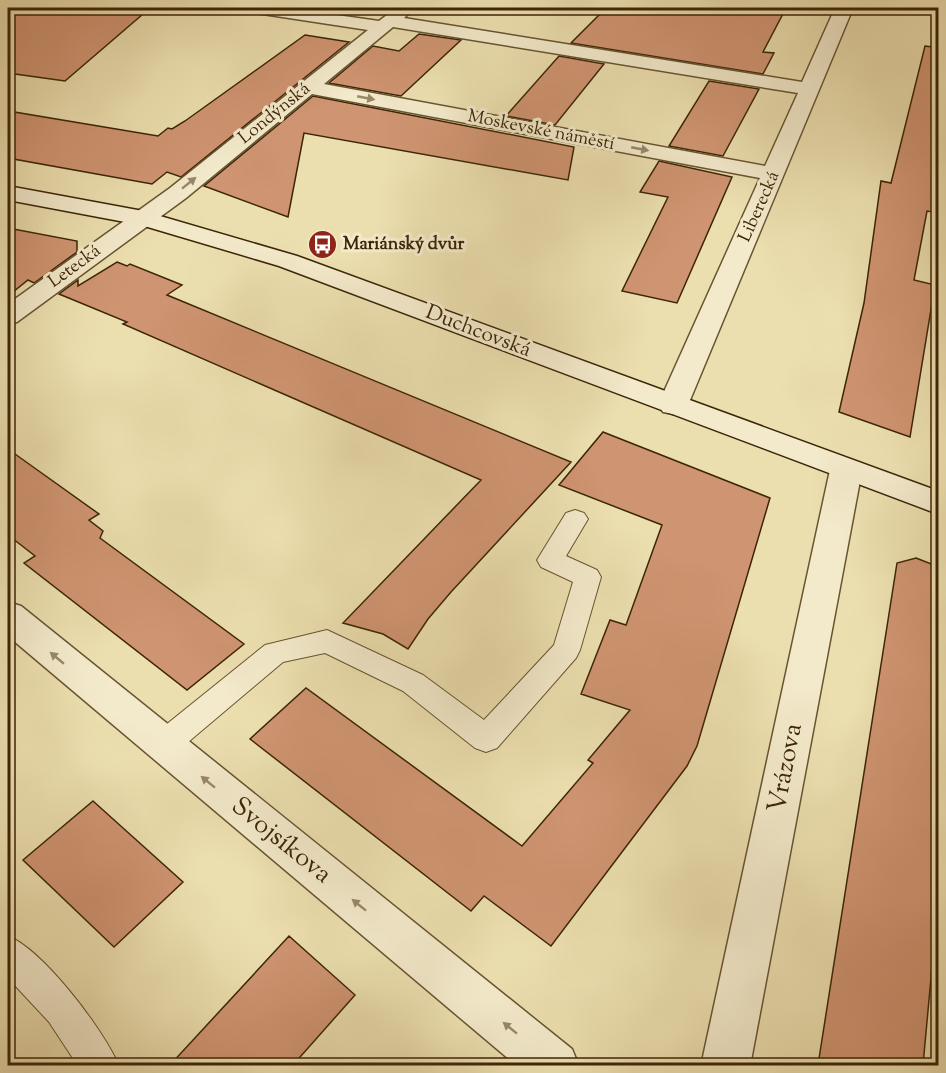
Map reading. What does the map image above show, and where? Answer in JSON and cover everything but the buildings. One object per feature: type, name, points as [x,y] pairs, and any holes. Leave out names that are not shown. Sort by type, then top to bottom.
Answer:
[{"type":"street","points":[[256,8],[385,24],[810,89]]},
{"type":"street","name":"Londýnská","points":[[143,218],[406,8]]},
{"type":"street","name":"Liberecká","points":[[673,405],[844,8]]},
{"type":"street","name":"Moskevské náměstí","points":[[308,87],[774,174]]},
{"type":"street","name":"Duchcovská","points":[[8,193],[143,218],[288,261],[939,503]]},
{"type":"street","name":"Letecká","points":[[8,316],[143,218]]},
{"type":"street","name":"Vrázova","points":[[725,1065],[846,470]]},
{"type":"street","name":"Svojsíkova","points":[[8,616],[555,1065]]},
{"type":"lane","points":[[163,745],[275,653],[327,641],[413,683],[486,740],[566,650],[588,578],[550,560],[575,519]]},
{"type":"lane","points":[[8,953],[62,1009],[100,1065]]},
{"type":"place","name":"Mariánský dvůr","points":[[322,245]]}]
